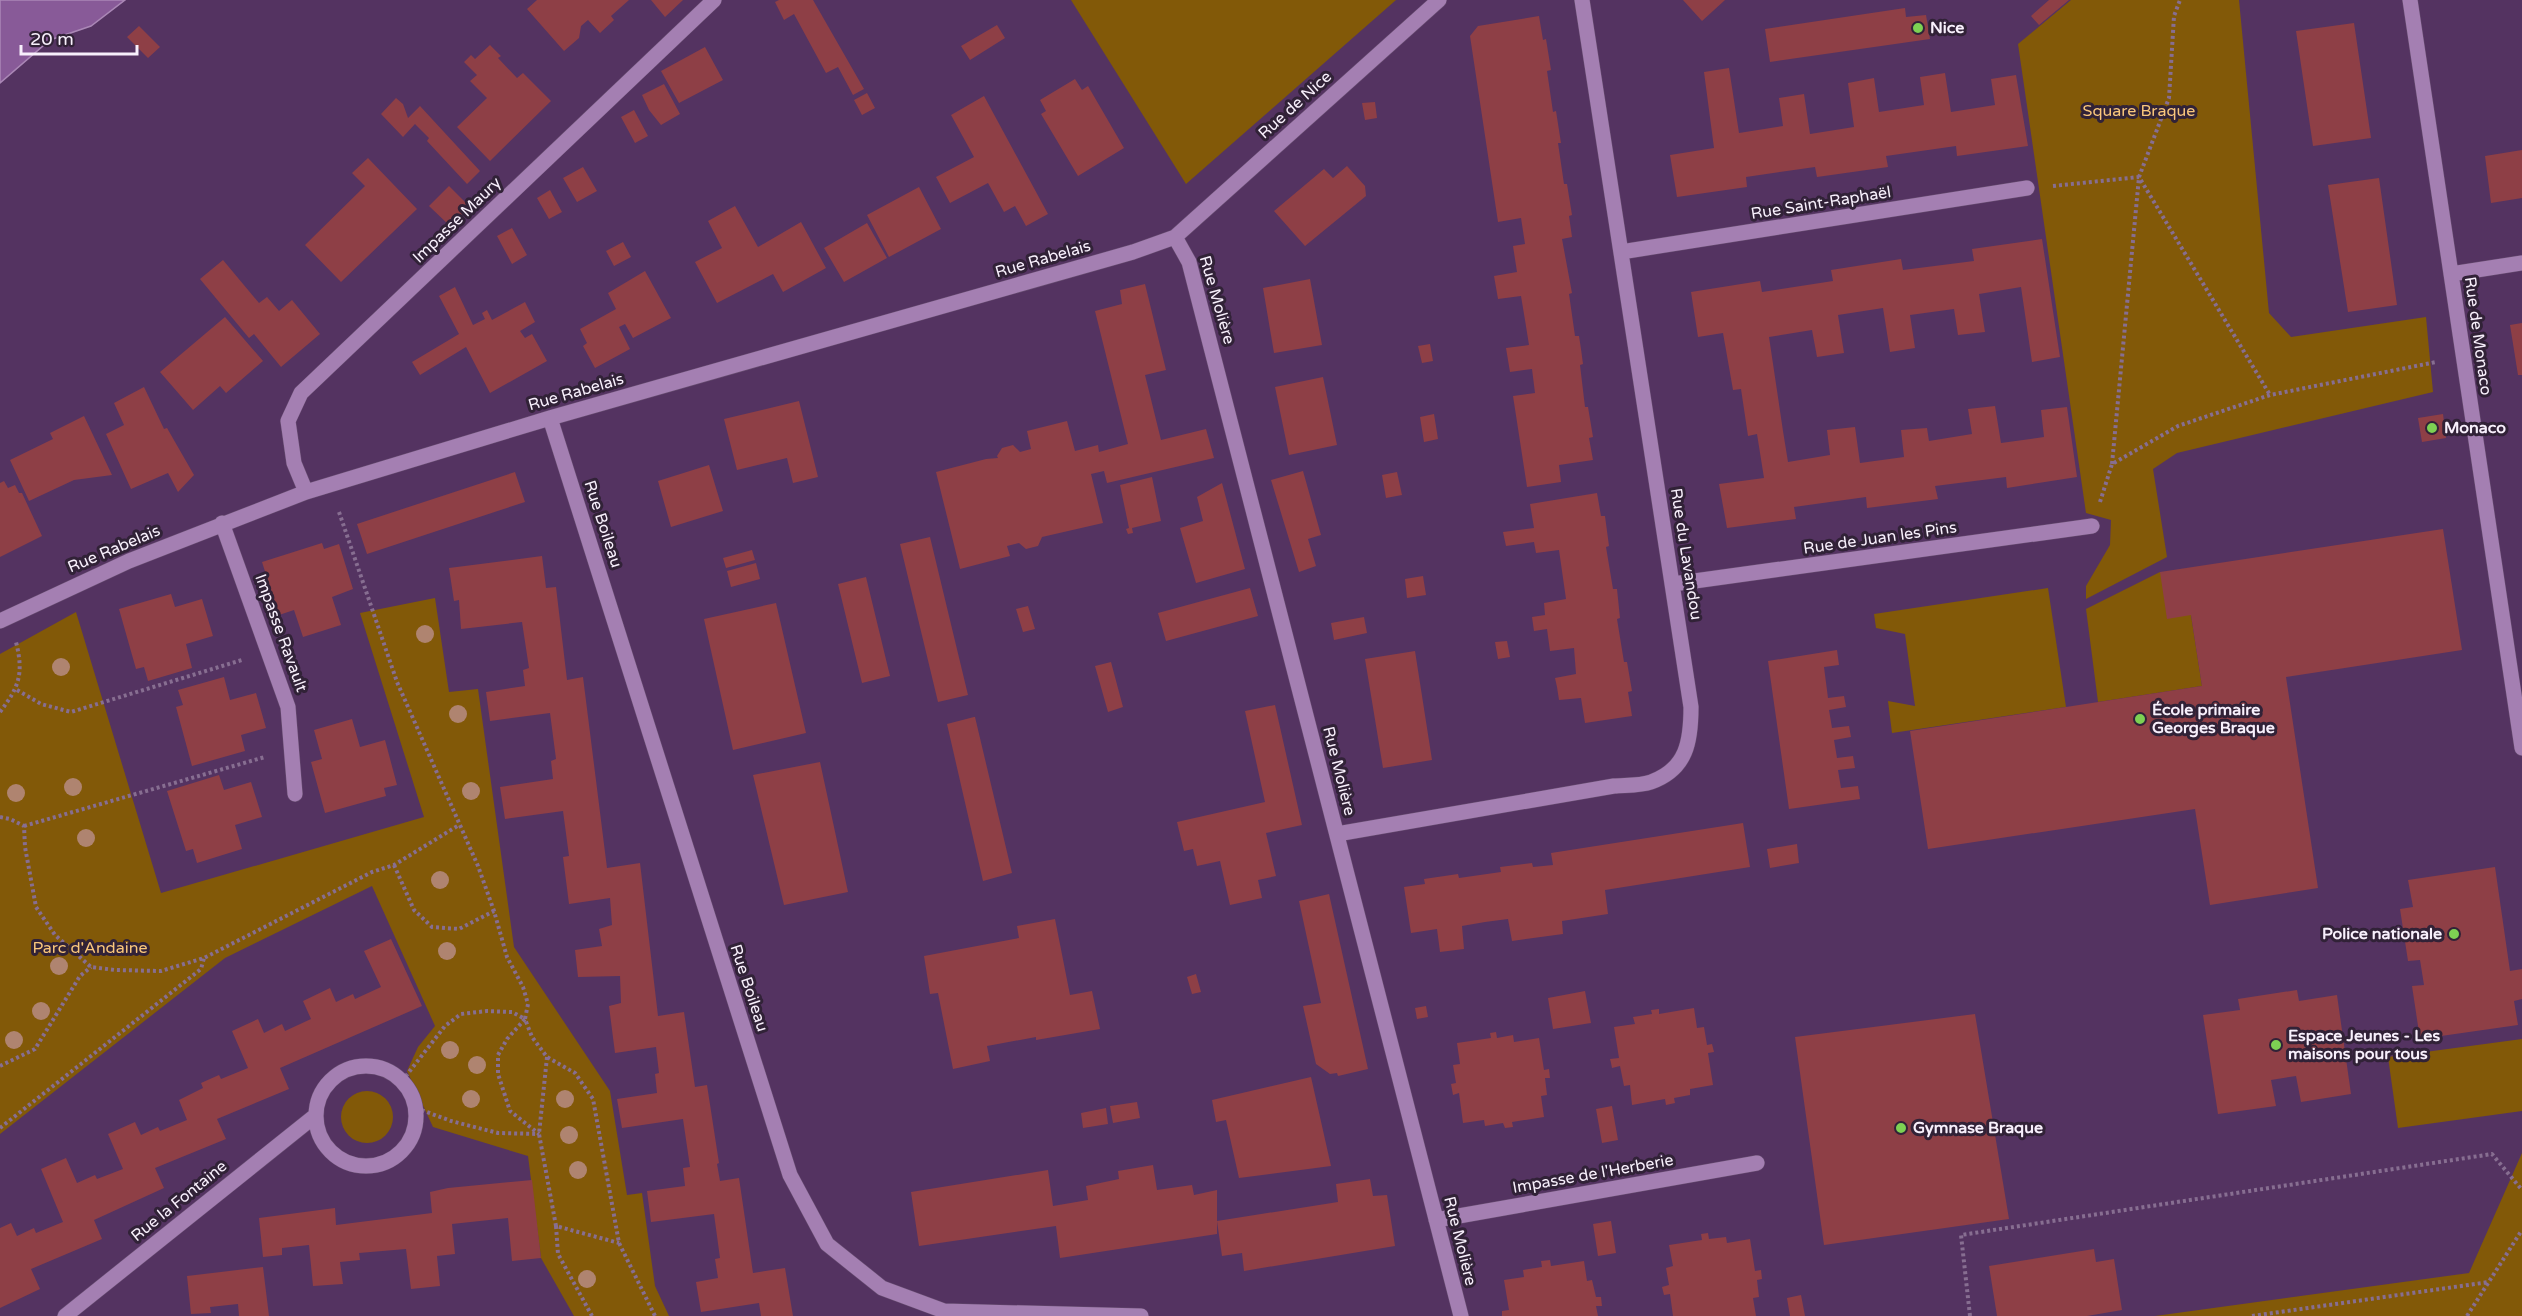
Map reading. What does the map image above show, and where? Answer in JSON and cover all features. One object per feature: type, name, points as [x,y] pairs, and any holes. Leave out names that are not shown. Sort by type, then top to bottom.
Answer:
[{"type":"street","name":"Impasse Maury","points":[[306,492],[294,463],[288,421],[301,393],[714,0]]},
{"type":"street","name":"Rue de Nice","points":[[1175,237],[1439,0]]},
{"type":"street","name":"Rue du Lavandou","points":[[1337,834],[1614,786],[1650,782],[1676,768],[1691,737],[1691,707],[1673,584],[1582,0]]},
{"type":"street","name":"Rue de Monaco","points":[[2410,0],[2463,357],[2515,654],[2522,748]]},
{"type":"street","name":"Rue Saint-Raphaël","points":[[1622,252],[2027,188]]},
{"type":"street","name":"Rue Rabelais","points":[[5,618],[129,561],[306,492],[550,418],[1133,252],[1175,237]]},
{"type":"street","name":"Rue Molière","points":[[1175,237],[1189,262],[1461,1316]]},
{"type":"street","points":[[2451,274],[2522,262]]},
{"type":"street","name":"Rue Boileau","points":[[550,418],[790,1175],[827,1244],[882,1288],[944,1311],[1141,1316]]},
{"type":"street","name":"Impasse Ravault","points":[[222,523],[288,707],[295,794]]},
{"type":"street","name":"Rue de Juan les Pins","points":[[1673,584],[2092,526]]},
{"type":"street","points":[[356,1066],[372,1066],[388,1071],[402,1081],[416,1108],[416,1124],[410,1140],[400,1153],[386,1162],[370,1166],[346,1161],[326,1146],[319,1131],[316,1114],[319,1098],[328,1084],[340,1073],[356,1066]]},
{"type":"street","name":"Rue la Fontaine","points":[[65,1316],[316,1114]]},
{"type":"street","name":"Impasse de l'Herberie","points":[[1436,1220],[1757,1163]]},
{"type":"path","points":[[2092,526],[2112,464],[2139,177],[2169,98],[2174,16],[2180,0]]},
{"type":"path","points":[[2027,188],[2139,177]]},
{"type":"path","points":[[2139,177],[2270,395]]},
{"type":"path","points":[[2112,464],[2178,426],[2270,395],[2463,357]]},
{"type":"path","points":[[330,486],[397,682],[478,866],[507,957],[523,987],[528,1004],[525,1019],[507,1039],[498,1055],[498,1074],[510,1111],[539,1134]]},
{"type":"path","points":[[0,712],[17,690],[20,658],[5,618]]},
{"type":"path","points":[[17,690],[42,704],[71,712],[268,652]]},
{"type":"path","points":[[0,817],[24,826],[292,750]]},
{"type":"path","points":[[24,826],[25,847],[36,907],[55,935],[91,967],[161,971],[204,958],[372,872],[394,865],[459,825]]},
{"type":"path","points":[[394,865],[414,910],[432,927],[459,929],[494,911]]},
{"type":"path","points":[[0,1128],[201,969],[204,958]]},
{"type":"path","points":[[0,1066],[35,1049],[80,976],[91,967]]},
{"type":"path","points":[[402,1081],[445,1026],[461,1014],[487,1011],[512,1012],[525,1019],[532,1037],[547,1057],[575,1073],[592,1099],[619,1243],[655,1316]]},
{"type":"path","points":[[547,1057],[539,1134],[556,1226],[558,1254],[592,1316]]},
{"type":"path","points":[[416,1108],[451,1121],[498,1133],[539,1134]]},
{"type":"path","points":[[1970,1316],[1961,1234],[2492,1154],[2522,1190]]},
{"type":"path","points":[[556,1226],[619,1243]]},
{"type":"path","points":[[2467,1316],[2522,1230]]},
{"type":"path","points":[[2252,1316],[2489,1282]]},
{"type":"green space","points":[[1071,0],[1396,0],[1186,184]]},
{"type":"green space","name":"Square Braque","points":[[2071,0],[2239,0],[2269,313],[2291,337],[2426,317],[2433,392],[2177,453],[2153,469],[2167,557],[2086,599],[2086,586],[2110,545],[2111,520],[2086,513],[2018,44]]},
{"type":"green space","points":[[2160,572],[2191,615],[2202,686],[2098,702],[2086,609]]},
{"type":"green space","points":[[2048,588],[2066,707],[1892,733],[1888,701],[1915,706],[1905,634],[1876,628],[1874,614]]},
{"type":"green space","name":"Parc d'Andaine","points":[[435,598],[449,692],[478,689],[514,947],[610,1091],[627,1195],[642,1193],[655,1286],[669,1316],[574,1316],[541,1258],[528,1156],[433,1127],[407,1071],[418,1047],[435,1026],[372,886],[225,958],[0,1134],[0,654],[76,612],[161,893],[424,817],[360,613]]},
{"type":"green space","points":[[2522,1039],[2522,1111],[2398,1128],[2388,1057]]},
{"type":"green space","points":[[367,1091],[381,1095],[389,1103],[393,1117],[389,1131],[381,1139],[367,1143],[353,1139],[345,1131],[341,1117],[345,1103],[353,1095]]},
{"type":"green space","points":[[2522,1153],[2522,1316],[2155,1316],[2469,1273]]},
{"type":"shaded area","points":[[0,0],[125,0],[91,26],[50,40],[0,83]]},
{"type":"building","points":[[537,0],[629,0],[611,16],[614,20],[600,33],[588,20],[581,26],[579,38],[564,51],[527,9]]},
{"type":"building","points":[[651,0],[683,0],[665,17]]},
{"type":"building","points":[[813,0],[864,89],[853,95],[838,67],[826,73],[794,14],[784,20],[775,2]]},
{"type":"building","points":[[1683,0],[1725,0],[1702,21]]},
{"type":"building","points":[[2049,0],[2069,0],[2039,25],[2031,16]]},
{"type":"building","points":[[1905,8],[1906,17],[1926,15],[1930,39],[1770,62],[1765,29]]},
{"type":"building","points":[[1539,16],[1543,40],[1546,39],[1551,70],[1547,71],[1553,112],[1556,111],[1564,184],[1567,184],[1572,215],[1569,216],[1572,237],[1562,239],[1572,293],[1569,294],[1575,336],[1579,336],[1581,349],[1583,364],[1580,365],[1585,407],[1588,407],[1593,437],[1589,438],[1593,460],[1559,465],[1561,482],[1527,487],[1513,396],[1535,393],[1532,369],[1510,372],[1506,348],[1529,345],[1521,296],[1498,299],[1494,276],[1517,272],[1513,246],[1525,244],[1521,218],[1498,222],[1470,36],[1478,26]]},
{"type":"building","points":[[2354,23],[2371,138],[2313,146],[2296,31]]},
{"type":"building","points":[[997,25],[1005,38],[970,60],[961,46]]},
{"type":"building","points":[[139,26],[160,47],[148,58],[127,37]]},
{"type":"building","points":[[490,45],[501,56],[498,58],[517,78],[523,73],[551,101],[490,161],[457,127],[487,98],[470,81],[477,75],[464,62],[471,55],[475,59]]},
{"type":"building","points":[[705,47],[723,80],[679,103],[661,71]]},
{"type":"building","points":[[1729,68],[1739,133],[1783,126],[1779,98],[1804,94],[1810,134],[1854,127],[1848,83],[1874,78],[1879,112],[1924,105],[1920,77],[1945,73],[1951,112],[1995,105],[1991,79],[2016,75],[2028,146],[1957,156],[1956,146],[1886,156],[1888,167],[1817,177],[1815,167],[1746,177],[1747,187],[1677,197],[1670,155],[1714,148],[1704,72]]},
{"type":"building","points":[[1075,79],[1082,90],[1088,86],[1124,148],[1078,176],[1041,114],[1046,111],[1040,100]]},
{"type":"building","points":[[664,84],[680,114],[661,125],[649,110],[642,95]]},
{"type":"building","points":[[867,93],[875,108],[862,115],[854,100]]},
{"type":"building","points":[[984,96],[1048,214],[1026,226],[1015,206],[1004,212],[988,183],[950,203],[936,177],[974,157],[951,115]]},
{"type":"building","points":[[396,98],[403,104],[408,118],[420,106],[480,171],[467,184],[427,141],[429,138],[415,124],[403,137],[381,114]]},
{"type":"building","points":[[1375,102],[1377,118],[1365,120],[1362,103]]},
{"type":"building","points":[[634,110],[648,136],[635,143],[621,117]]},
{"type":"building","points":[[2522,150],[2522,198],[2491,203],[2485,156]]},
{"type":"building","points":[[368,158],[417,209],[341,282],[305,245],[365,186],[352,173]]},
{"type":"building","points":[[1347,166],[1365,186],[1366,196],[1305,246],[1274,211],[1324,169],[1333,178]]},
{"type":"building","points":[[583,167],[597,191],[577,202],[563,178]]},
{"type":"building","points":[[2379,178],[2397,305],[2348,312],[2328,185]]},
{"type":"building","points":[[449,186],[470,207],[450,226],[429,206]]},
{"type":"building","points":[[919,187],[941,229],[889,257],[867,215]]},
{"type":"building","points":[[550,190],[562,212],[549,219],[537,198]]},
{"type":"building","points":[[735,206],[758,247],[801,222],[826,268],[783,292],[773,274],[717,303],[695,262],[722,248],[708,221]]},
{"type":"building","points":[[867,223],[887,258],[844,282],[824,248]]},
{"type":"building","points":[[512,228],[527,255],[512,264],[497,236]]},
{"type":"building","points":[[2042,239],[2060,357],[2032,362],[2021,287],[1979,294],[1985,332],[1958,335],[1954,309],[1910,315],[1915,348],[1890,352],[1883,308],[1838,315],[1844,353],[1817,357],[1812,330],[1769,337],[1788,462],[1830,455],[1827,430],[1855,427],[1860,463],[1904,457],[1901,430],[1927,428],[1929,441],[1972,434],[1968,409],[1995,406],[2001,443],[2044,437],[2041,410],[2067,407],[2077,477],[2007,488],[2006,477],[1935,486],[1938,499],[1867,508],[1866,497],[1794,507],[1796,519],[1727,528],[1719,484],[1764,478],[1757,434],[1748,436],[1741,389],[1733,390],[1723,333],[1698,337],[1691,292],[1760,281],[1762,292],[1833,281],[1831,270],[1901,259],[1903,270],[1974,261],[1972,249]]},
{"type":"building","points":[[623,242],[631,257],[614,266],[606,251]]},
{"type":"building","points":[[223,260],[259,303],[267,297],[279,311],[292,300],[320,334],[281,367],[254,334],[249,338],[200,279]]},
{"type":"building","points":[[645,271],[671,318],[633,338],[625,324],[619,327],[630,349],[595,368],[583,346],[587,343],[580,329],[616,309],[608,293]]},
{"type":"building","points":[[1310,279],[1322,345],[1274,353],[1263,288]]},
{"type":"building","points":[[1145,284],[1166,370],[1145,375],[1161,440],[1206,429],[1214,458],[1107,483],[1104,471],[1091,474],[1103,523],[1042,537],[1038,546],[1026,549],[1019,543],[1007,546],[1010,556],[960,569],[936,472],[998,458],[1002,448],[1013,445],[1020,452],[1031,449],[1027,431],[1067,421],[1075,451],[1098,445],[1099,452],[1128,444],[1095,311],[1122,304],[1120,290]]},
{"type":"building","points":[[455,287],[473,325],[485,319],[482,313],[487,310],[492,320],[525,302],[535,322],[520,331],[525,338],[532,334],[547,361],[490,393],[466,347],[420,375],[412,362],[459,334],[439,296]]},
{"type":"building","points":[[225,317],[263,361],[226,393],[220,386],[193,410],[160,372]]},
{"type":"building","points":[[2522,323],[2522,375],[2518,375],[2510,325]]},
{"type":"building","points":[[1430,344],[1433,361],[1422,363],[1418,346]]},
{"type":"building","points":[[1323,377],[1337,445],[1289,455],[1275,387]]},
{"type":"building","points":[[144,387],[164,429],[167,428],[194,475],[178,492],[168,473],[131,489],[106,434],[124,425],[114,403]]},
{"type":"building","points":[[799,401],[818,477],[793,483],[787,458],[737,470],[724,419]]},
{"type":"building","points":[[1434,414],[1438,439],[1424,442],[1420,417]]},
{"type":"building","name":"Monaco","points":[[2443,414],[2446,438],[2422,442],[2418,418]]},
{"type":"building","points":[[84,416],[112,475],[74,480],[29,501],[10,460],[53,439],[50,433]]},
{"type":"building","points":[[709,465],[723,511],[671,527],[658,481]]},
{"type":"building","points":[[1303,471],[1321,535],[1308,539],[1316,566],[1299,572],[1271,480]]},
{"type":"building","points":[[515,472],[525,502],[367,554],[357,524]]},
{"type":"building","points":[[1397,472],[1402,495],[1386,498],[1382,475]]},
{"type":"building","points":[[1152,477],[1161,521],[1132,528],[1133,533],[1128,534],[1126,529],[1129,528],[1120,485]]},
{"type":"building","points":[[4,481],[8,488],[15,485],[19,493],[22,493],[42,536],[0,557],[0,483]]},
{"type":"building","points":[[1222,483],[1245,569],[1196,583],[1180,528],[1203,521],[1197,497]]},
{"type":"building","points":[[1597,493],[1601,516],[1605,516],[1609,546],[1606,547],[1613,589],[1617,589],[1620,618],[1617,619],[1624,662],[1627,662],[1632,691],[1628,692],[1632,716],[1585,723],[1581,698],[1559,700],[1555,678],[1576,674],[1574,648],[1550,651],[1547,629],[1534,631],[1532,617],[1545,615],[1544,603],[1566,599],[1559,550],[1536,553],[1534,542],[1506,546],[1503,532],[1534,528],[1530,504]]},
{"type":"building","points":[[2443,529],[2462,650],[2286,677],[2318,888],[2210,905],[2195,809],[1928,849],[1910,731],[2202,686],[2191,615],[2167,619],[2160,572]]},
{"type":"building","points":[[930,537],[968,695],[938,702],[900,544]]},
{"type":"building","points":[[322,543],[324,549],[339,544],[353,589],[332,597],[341,625],[303,637],[294,610],[279,615],[262,562]]},
{"type":"building","points":[[752,550],[755,560],[726,568],[723,558]]},
{"type":"building","points":[[542,556],[546,588],[556,587],[567,680],[583,677],[607,868],[640,863],[658,1016],[684,1012],[695,1087],[707,1085],[720,1181],[739,1178],[753,1273],[785,1268],[793,1316],[761,1316],[759,1303],[701,1312],[696,1282],[718,1278],[715,1259],[720,1258],[714,1214],[651,1222],[647,1191],[685,1186],[683,1168],[690,1167],[683,1119],[622,1128],[617,1099],[657,1093],[655,1074],[659,1073],[656,1047],[615,1053],[609,1006],[621,1003],[620,976],[578,977],[575,950],[602,946],[599,929],[612,925],[610,898],[569,904],[563,857],[569,856],[563,811],[505,819],[500,787],[553,779],[551,761],[556,759],[550,713],[490,721],[486,692],[525,686],[523,670],[529,668],[522,622],[461,629],[459,600],[454,601],[449,568]]},
{"type":"building","points":[[756,563],[760,579],[731,587],[727,571]]},
{"type":"building","points":[[1423,576],[1426,595],[1407,598],[1405,579]]},
{"type":"building","points":[[866,577],[890,676],[862,683],[838,584]]},
{"type":"building","points":[[1250,588],[1258,616],[1166,641],[1158,613]]},
{"type":"building","points":[[171,594],[175,607],[202,599],[213,636],[186,644],[192,668],[148,681],[144,667],[136,669],[119,609]]},
{"type":"building","points":[[776,603],[806,733],[733,750],[704,619]]},
{"type":"building","points":[[1028,606],[1035,629],[1023,632],[1016,609]]},
{"type":"building","points":[[1364,617],[1367,633],[1334,640],[1331,623]]},
{"type":"building","points":[[1507,641],[1510,657],[1498,659],[1495,642]]},
{"type":"building","points":[[1837,650],[1839,665],[1824,667],[1828,698],[1844,696],[1846,707],[1829,710],[1832,728],[1849,726],[1851,737],[1834,740],[1837,758],[1853,756],[1855,768],[1838,770],[1841,788],[1858,786],[1860,799],[1789,809],[1768,661]]},
{"type":"building","points":[[1415,651],[1432,760],[1383,768],[1365,659]]},
{"type":"building","points":[[1111,662],[1123,707],[1108,712],[1095,666]]},
{"type":"building","points":[[224,677],[230,700],[256,693],[266,728],[241,735],[245,751],[192,766],[176,707],[183,705],[178,690]]},
{"type":"building","points":[[1275,705],[1302,825],[1266,833],[1276,876],[1258,880],[1262,898],[1230,905],[1220,861],[1197,866],[1193,849],[1184,851],[1177,822],[1265,802],[1245,711]]},
{"type":"building","points":[[975,717],[1012,873],[983,881],[947,724]]},
{"type":"building","points":[[352,719],[360,747],[385,740],[397,785],[384,788],[386,796],[325,813],[311,762],[322,759],[314,730]]},
{"type":"building","points":[[820,762],[848,892],[784,905],[753,775]]},
{"type":"building","points":[[219,775],[224,790],[251,782],[262,817],[235,825],[242,849],[197,863],[193,849],[186,851],[167,791]]},
{"type":"building","points":[[1743,823],[1750,867],[1605,890],[1608,914],[1562,921],[1563,934],[1512,941],[1508,919],[1485,922],[1462,926],[1464,949],[1440,952],[1437,929],[1411,933],[1404,887],[1425,884],[1424,879],[1458,874],[1459,878],[1501,872],[1500,867],[1532,863],[1533,867],[1553,865],[1551,853]]},
{"type":"building","points":[[1797,844],[1799,863],[1770,868],[1767,849]]},
{"type":"building","name":"Police nationale","points":[[2495,867],[2510,971],[2522,969],[2522,999],[2514,1001],[2518,1025],[2420,1039],[2412,986],[2424,985],[2420,960],[2408,961],[2400,909],[2413,907],[2408,880]]},
{"type":"building","points":[[1329,894],[1368,1069],[1338,1076],[1337,1073],[1330,1074],[1316,1064],[1303,1006],[1321,1003],[1299,901]]},
{"type":"building","points":[[1055,919],[1070,995],[1092,991],[1100,1029],[987,1046],[990,1061],[953,1069],[938,993],[930,994],[924,956],[1019,938],[1017,926]]},
{"type":"building","points":[[391,939],[422,1006],[280,1068],[289,1089],[217,1119],[226,1139],[155,1168],[164,1188],[94,1220],[102,1239],[31,1269],[40,1289],[0,1308],[0,1228],[11,1223],[17,1236],[34,1228],[36,1233],[63,1222],[41,1169],[66,1158],[77,1183],[95,1175],[97,1179],[123,1169],[108,1134],[135,1122],[141,1135],[158,1127],[160,1131],[187,1120],[179,1100],[203,1088],[201,1083],[219,1075],[221,1079],[248,1068],[232,1031],[258,1019],[264,1033],[282,1024],[285,1031],[311,1019],[303,1001],[330,988],[336,1002],[353,994],[355,999],[381,987],[364,951]]},
{"type":"building","points":[[1196,974],[1201,992],[1192,994],[1187,977]]},
{"type":"building","name":"Espace Jeunes - Les maisons pour tous","points":[[2297,990],[2299,1001],[2337,995],[2351,1094],[2301,1102],[2296,1076],[2271,1080],[2276,1106],[2218,1114],[2203,1015],[2240,1010],[2238,999]]},
{"type":"building","points":[[1585,991],[1591,1023],[1553,1029],[1548,998]]},
{"type":"building","points":[[1426,1006],[1428,1017],[1417,1019],[1415,1008]]},
{"type":"building","points":[[1694,1008],[1697,1028],[1704,1027],[1707,1045],[1712,1044],[1714,1052],[1708,1053],[1713,1085],[1690,1089],[1690,1095],[1674,1098],[1675,1103],[1666,1105],[1665,1099],[1632,1105],[1630,1085],[1624,1086],[1620,1066],[1612,1068],[1610,1059],[1619,1058],[1614,1027],[1635,1024],[1633,1017],[1652,1014],[1651,1010],[1659,1009],[1659,1014]]},
{"type":"building","name":"Gymnase Braque","points":[[1975,1014],[2009,1219],[1824,1245],[1795,1037]]},
{"type":"building","points":[[1496,1032],[1497,1038],[1513,1035],[1514,1042],[1539,1038],[1544,1070],[1549,1069],[1550,1078],[1545,1078],[1547,1095],[1541,1096],[1544,1117],[1512,1122],[1513,1127],[1505,1128],[1503,1123],[1485,1126],[1484,1120],[1463,1123],[1459,1093],[1453,1095],[1451,1084],[1456,1083],[1453,1065],[1460,1064],[1457,1043],[1491,1038],[1490,1033]]},
{"type":"building","points":[[1311,1077],[1331,1166],[1239,1178],[1226,1120],[1216,1122],[1212,1100]]},
{"type":"building","points":[[1137,1102],[1140,1118],[1113,1123],[1110,1106]]},
{"type":"building","points":[[1612,1106],[1618,1140],[1602,1143],[1596,1109]]},
{"type":"building","points":[[1106,1108],[1108,1124],[1083,1128],[1081,1113]]},
{"type":"building","points":[[1153,1165],[1157,1190],[1192,1185],[1194,1195],[1217,1190],[1217,1234],[1060,1258],[1056,1226],[919,1246],[911,1192],[1048,1170],[1053,1206],[1088,1200],[1086,1186],[1119,1179],[1118,1171]]},
{"type":"building","points":[[1370,1179],[1373,1196],[1387,1195],[1395,1246],[1244,1271],[1242,1253],[1222,1256],[1217,1221],[1338,1202],[1336,1184]]},
{"type":"building","points":[[532,1180],[541,1258],[512,1261],[508,1218],[452,1224],[455,1254],[437,1256],[440,1286],[411,1289],[406,1249],[359,1253],[360,1260],[340,1262],[343,1284],[313,1286],[309,1245],[282,1248],[282,1255],[263,1257],[259,1218],[335,1208],[336,1225],[432,1213],[430,1192],[448,1188]]},
{"type":"building","points":[[1611,1221],[1616,1253],[1598,1256],[1593,1224]]},
{"type":"building","points":[[1708,1233],[1709,1239],[1726,1237],[1727,1243],[1750,1239],[1755,1271],[1761,1270],[1762,1279],[1757,1280],[1759,1297],[1753,1298],[1756,1316],[1673,1316],[1670,1294],[1664,1295],[1662,1287],[1669,1285],[1666,1268],[1673,1266],[1669,1245],[1702,1240],[1701,1234]]},
{"type":"building","points":[[2094,1249],[2096,1262],[2114,1259],[2122,1310],[2087,1316],[1997,1316],[1989,1266]]},
{"type":"building","points":[[1550,1260],[1551,1266],[1584,1261],[1587,1281],[1592,1280],[1596,1297],[1601,1297],[1602,1306],[1596,1306],[1598,1316],[1502,1316],[1502,1311],[1509,1310],[1504,1280],[1524,1277],[1523,1270],[1542,1267],[1541,1261]]},
{"type":"building","points":[[263,1267],[269,1316],[239,1316],[238,1304],[210,1307],[211,1313],[191,1314],[187,1276]]},
{"type":"building","points":[[1801,1295],[1805,1316],[1790,1316],[1787,1298]]},
{"type":"place","name":"Nice","points":[[1918,28]]},
{"type":"place","name":"Monaco","points":[[2432,428]]},
{"type":"place","name":"École primaire Georges Braque","points":[[2140,719]]},
{"type":"place","name":"Police nationale","points":[[2454,934]]},
{"type":"place","name":"Espace Jeunes - Les maisons pour tous","points":[[2276,1045]]},
{"type":"place","name":"Gymnase Braque","points":[[1901,1128]]}]
